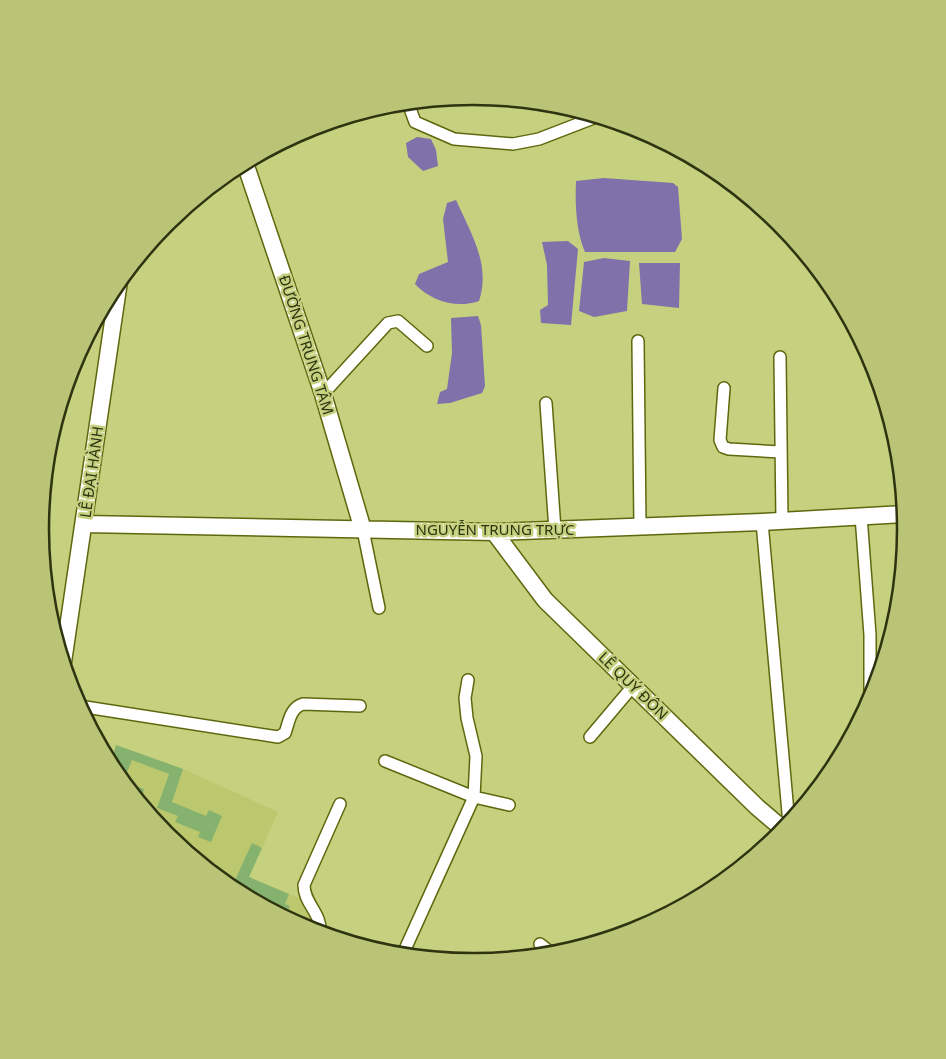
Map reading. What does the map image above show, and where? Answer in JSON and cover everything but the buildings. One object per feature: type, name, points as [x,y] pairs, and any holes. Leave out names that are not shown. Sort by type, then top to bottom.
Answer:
[{"type":"street","points":[[411,110],[415,122],[454,139],[513,144],[539,139],[586,121]]},
{"type":"street","name":"ĐƯỜNG TRUNG TÂM","points":[[248,170],[323,394],[363,530]]},
{"type":"street","name":"LÊ ĐẠI HÀNH","points":[[64,644],[85,524],[116,300]]},
{"type":"street","points":[[323,394],[388,324],[393,321],[398,321],[427,346]]},
{"type":"street","points":[[638,341],[640,527]]},
{"type":"street","points":[[780,357],[782,521]]},
{"type":"street","points":[[724,388],[720,440],[723,447],[781,452]]},
{"type":"street","points":[[546,403],[555,530]]},
{"type":"street","name":"NGUYỄN TRUNG TRỰC","points":[[85,524],[494,532],[762,522],[896,514]]},
{"type":"street","points":[[861,516],[870,636],[870,679]]},
{"type":"street","points":[[762,522],[788,813]]},
{"type":"street","points":[[363,530],[379,608]]},
{"type":"street","name":"LÊ QUÝ ĐÔN","points":[[494,532],[545,600],[757,807],[777,824]]},
{"type":"street","points":[[406,948],[474,797],[476,756],[467,718],[465,698],[468,680]]},
{"type":"street","points":[[590,737],[633,686]]},
{"type":"street","points":[[88,707],[278,736],[285,733],[292,710],[302,704],[360,706]]},
{"type":"street","points":[[385,761],[474,797],[510,805]]},
{"type":"street","points":[[320,924],[320,918],[306,897],[304,885],[340,804]]},
{"type":"street","points":[[540,944],[545,948]]},
{"type":"shaded area","points":[[417,137],[431,139],[436,150],[438,166],[423,171],[408,157],[406,143]]},
{"type":"shaded area","points":[[604,178],[673,183],[678,187],[682,239],[675,252],[585,252],[577,218],[576,181]]},
{"type":"shaded area","points":[[456,200],[478,249],[483,275],[479,301],[462,304],[453,304],[436,299],[415,284],[419,274],[448,262],[443,219],[447,203]]},
{"type":"shaded area","points":[[568,241],[578,249],[571,325],[541,323],[540,310],[548,305],[547,265],[542,242]]},
{"type":"shaded area","points":[[604,258],[630,261],[627,311],[594,317],[579,311],[584,262]]},
{"type":"shaded area","points":[[639,263],[680,263],[679,308],[642,304]]},
{"type":"shaded area","points":[[478,316],[481,325],[485,386],[482,393],[450,403],[437,404],[440,392],[447,389],[452,353],[451,318]]},
{"type":"shaded area","points":[[116,745],[183,769],[278,812],[249,877],[304,900],[316,918],[316,923],[285,910],[261,897],[237,882],[193,848],[136,788],[113,754]]}]
